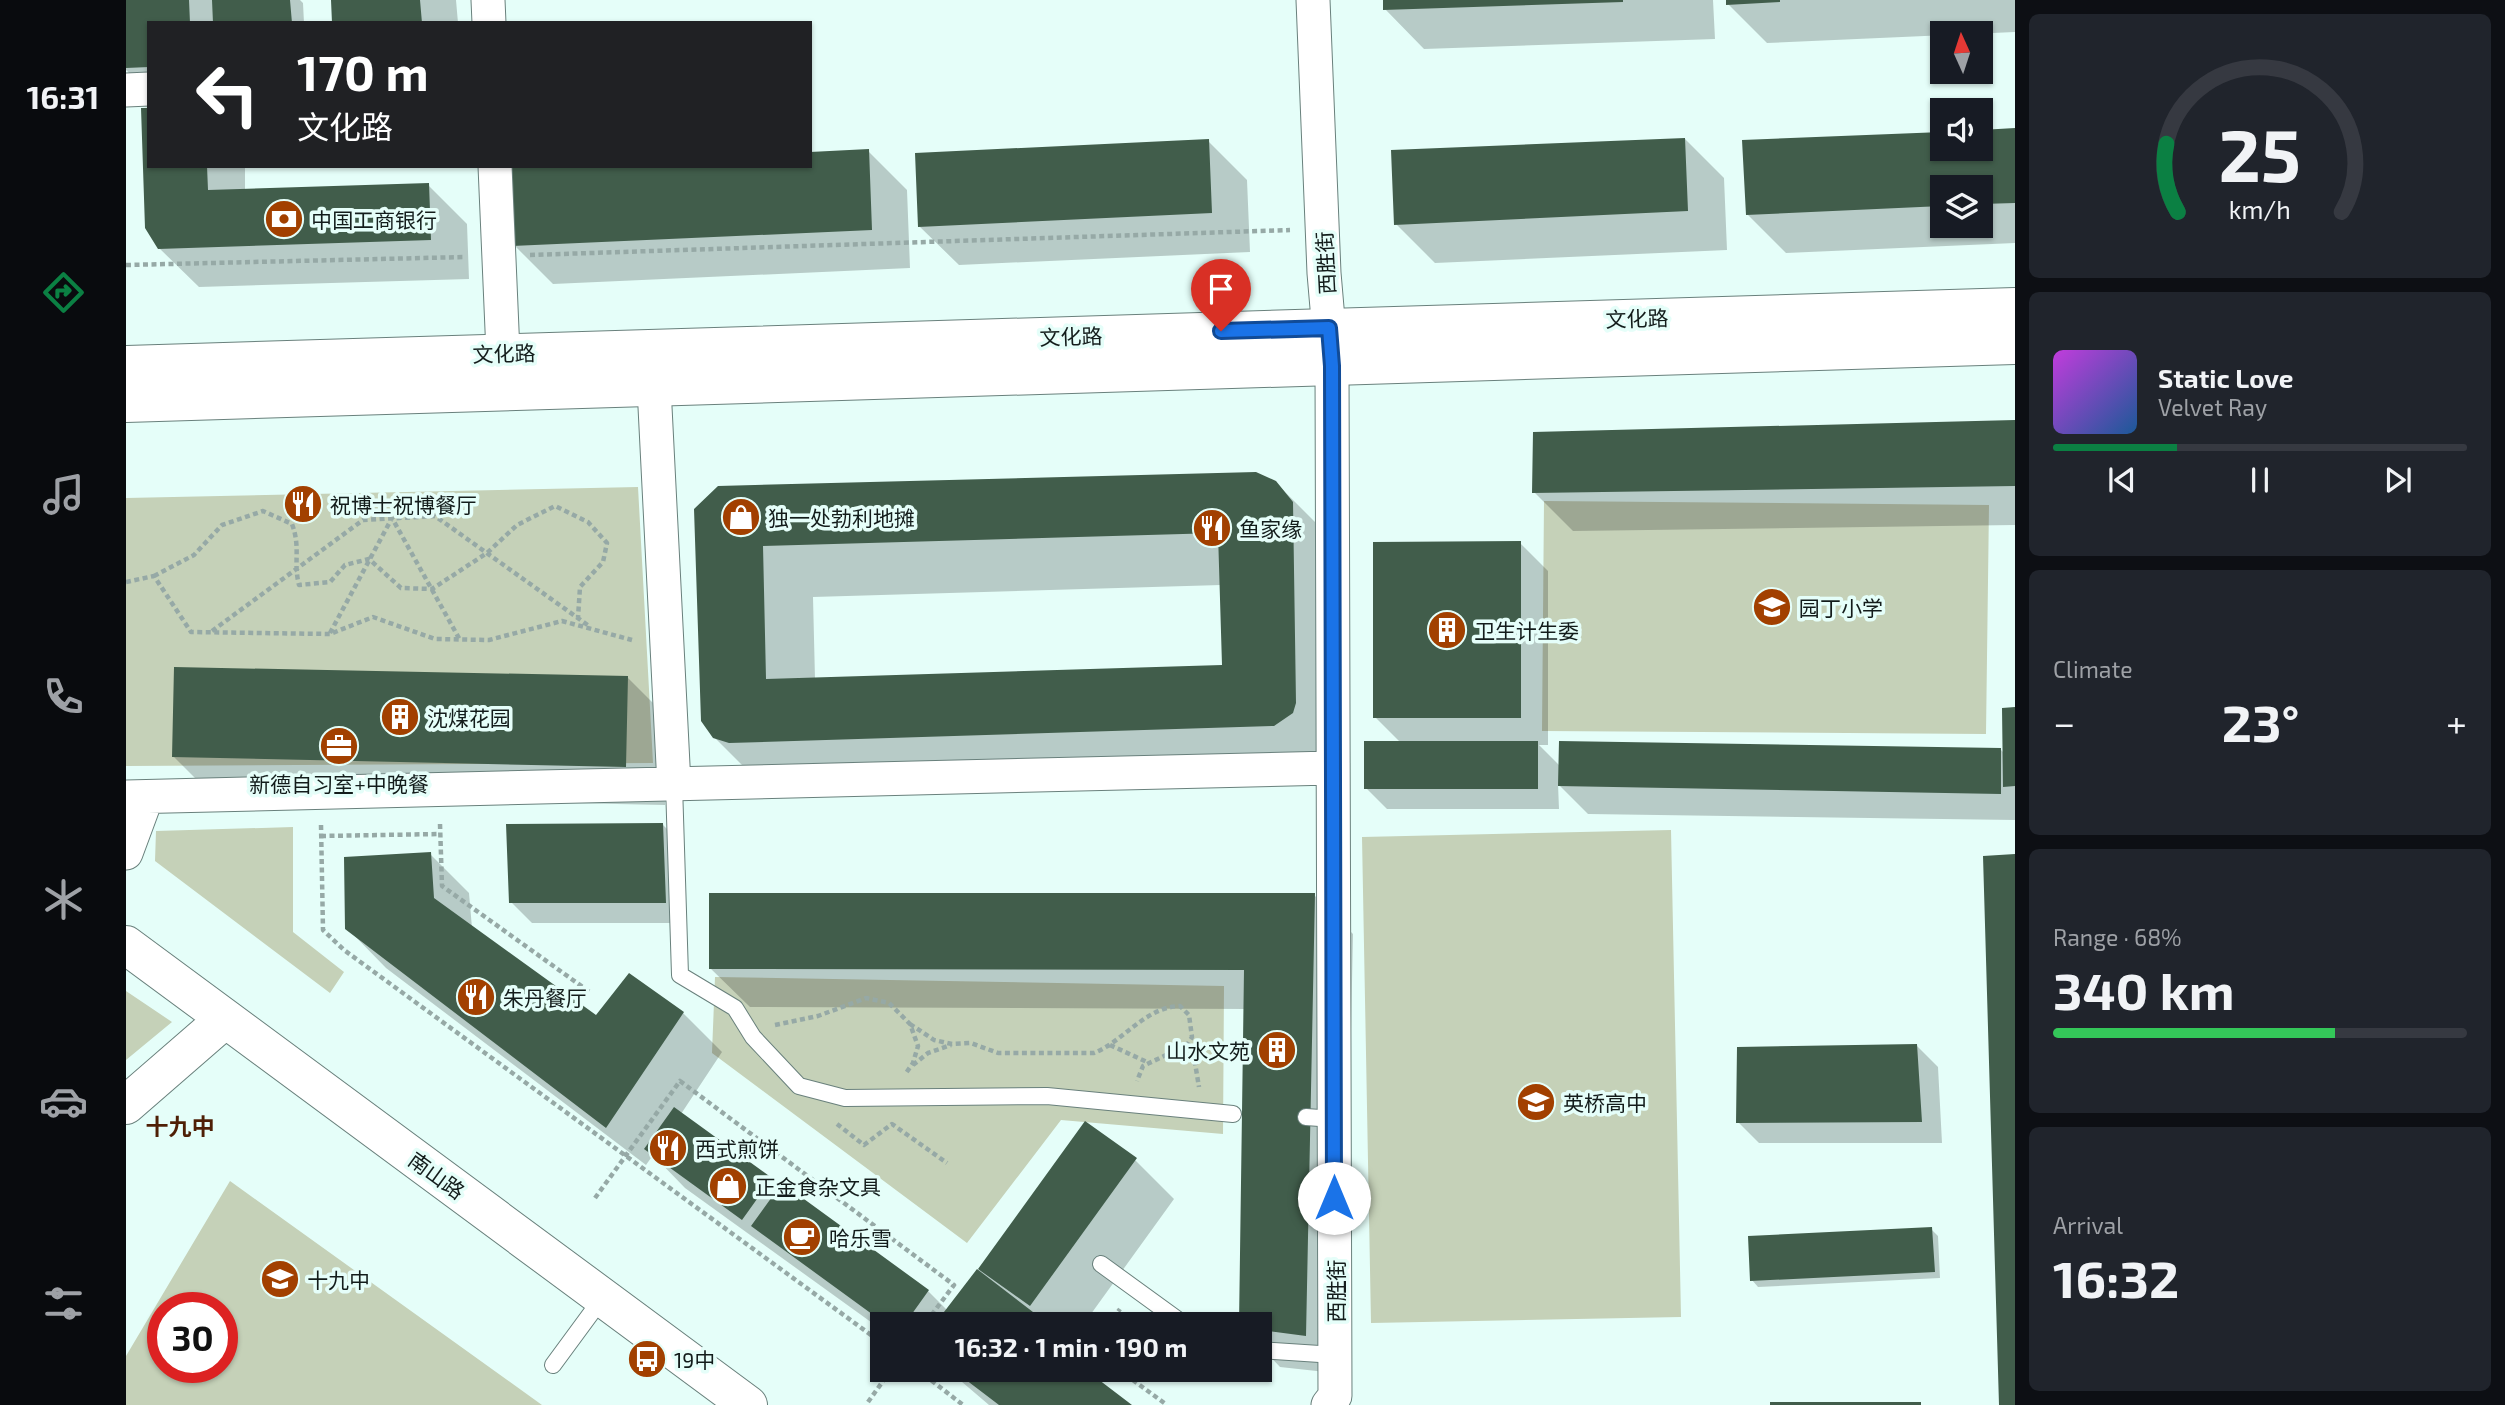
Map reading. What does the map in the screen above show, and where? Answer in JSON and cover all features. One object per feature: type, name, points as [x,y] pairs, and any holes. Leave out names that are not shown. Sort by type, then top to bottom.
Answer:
[{"type":"main road","name":"文化路","points":[[126,365],[2015,307]]},
{"type":"main road","name":"文化路","points":[[126,403],[2015,345]]},
{"type":"main road","name":"南山路","points":[[126,941],[225,1018],[748,1405]]},
{"type":"main road","points":[[126,1105],[225,1018]]},
{"type":"street","points":[[488,0],[489,21]]},
{"type":"street","name":"西胜街","points":[[1313,0],[1332,366],[1332,768],[1320,1118],[1335,1355],[1335,1396],[1328,1405]]},
{"type":"street","points":[[126,90],[147,89]]},
{"type":"street","points":[[495,168],[503,353]]},
{"type":"street","points":[[654,387],[674,785]]},
{"type":"street","points":[[126,853],[136,798],[1332,768]]},
{"type":"lane","points":[[674,785],[680,975],[735,1008],[753,1037],[799,1086],[845,1098],[1046,1096],[1233,1114]]},
{"type":"lane","points":[[1101,1264],[1167,1312]]},
{"type":"lane","points":[[553,1365],[603,1297]]},
{"type":"lane","points":[[1272,1351],[1335,1355]]},
{"type":"path","points":[[126,265],[499,256],[1323,229]]},
{"type":"path","points":[[369,559],[401,588],[432,589],[487,554],[517,525],[555,506],[588,522],[607,543],[603,562],[580,587],[578,618]]},
{"type":"path","points":[[126,582],[154,576],[194,555],[222,525],[263,511],[292,524],[298,542],[295,570],[299,585],[330,582],[345,565],[369,559]]},
{"type":"path","points":[[211,632],[363,520],[435,516],[593,629]]},
{"type":"path","points":[[330,634],[392,518]]},
{"type":"path","points":[[392,518],[460,640]]},
{"type":"path","points":[[154,576],[191,632],[330,634],[373,617],[435,639],[489,640],[562,621],[668,649]]},
{"type":"path","points":[[439,791],[442,887],[591,993]]},
{"type":"path","points":[[320,794],[323,930],[344,950],[870,1334]]},
{"type":"path","points":[[321,835],[440,834]]},
{"type":"path","points":[[753,1037],[773,1025],[818,1016],[866,998],[889,1003],[910,1024],[934,1040],[951,1044],[971,1044],[998,1053],[1094,1053],[1155,1013],[1180,1006],[1189,1015],[1192,1037],[1186,1045],[1143,1066],[1134,1087],[1142,1105]]},
{"type":"path","points":[[889,1098],[910,1068],[918,1046],[910,1024]]},
{"type":"path","points":[[910,1068],[928,1053],[951,1044]]},
{"type":"path","points":[[1110,1045],[1148,1063]]},
{"type":"path","points":[[1186,1045],[1195,1063],[1206,1111]]},
{"type":"path","points":[[596,1198],[680,1081],[954,1285],[934,1312]]},
{"type":"path","points":[[810,1088],[816,1107],[864,1145],[892,1124],[947,1163]]},
{"type":"path","points":[[868,1402],[882,1382]]},
{"type":"path","points":[[933,1382],[963,1405]]},
{"type":"path","points":[[1135,1382],[1167,1405]]},
{"type":"green space","points":[[638,487],[653,763],[126,766],[126,498]]},
{"type":"green space","points":[[1544,501],[1989,505],[1986,734],[1542,731]]},
{"type":"green space","points":[[293,827],[293,932],[344,972],[330,993],[155,861],[156,831]]},
{"type":"green space","name":"英桥高中","points":[[1671,830],[1681,1317],[1371,1323],[1362,837]]},
{"type":"green space","points":[[715,977],[1224,986],[1223,1134],[1061,1120],[967,1243],[712,1053]]},
{"type":"green space","points":[[126,991],[172,1022],[126,1060]]},
{"type":"green space","points":[[230,1181],[542,1405],[126,1405],[126,1356],[147,1321],[147,1383],[238,1383],[238,1292],[164,1292]]},
{"type":"building","points":[[126,0],[189,0],[190,21],[147,21],[147,67],[126,68]]},
{"type":"building","points":[[212,0],[290,0],[292,21],[213,21]]},
{"type":"building","points":[[331,0],[420,0],[422,21],[332,21]]},
{"type":"building","points":[[1383,0],[1623,0],[1623,2],[1383,10]]},
{"type":"building","points":[[1726,0],[1780,0],[1780,2],[1726,5]]},
{"type":"building","points":[[141,108],[147,108],[147,168],[207,168],[208,190],[429,183],[431,240],[158,249],[145,228]]},
{"type":"building","points":[[2015,128],[2015,203],[1993,204],[1993,175],[1930,175],[1930,207],[1746,215],[1742,140],[1930,132],[1930,161],[1993,161],[1993,129]]},
{"type":"building","points":[[1685,138],[1688,211],[1394,225],[1391,150]]},
{"type":"building","points":[[1209,139],[1212,213],[918,227],[915,153]]},
{"type":"building","points":[[869,149],[872,230],[512,246],[509,168],[812,168],[812,152]]},
{"type":"building","points":[[2015,420],[2015,486],[1532,493],[1533,432]]},
{"type":"building","points":[[1256,472],[1276,481],[1293,502],[1296,703],[1293,713],[1274,726],[729,743],[713,738],[701,721],[694,509],[718,486]],"holes":[[[1218,533],[1222,665],[766,679],[763,546]]]},
{"type":"building","name":"卫生计生委","points":[[1521,541],[1521,718],[1373,718],[1373,542]]},
{"type":"building","name":"沈煤花园","points":[[174,667],[628,676],[626,767],[172,757]]},
{"type":"building","points":[[2015,707],[2015,786],[2003,787],[2002,708]]},
{"type":"building","points":[[1364,741],[1538,741],[1538,789],[1364,789]]},
{"type":"building","points":[[1559,741],[2001,748],[2001,794],[1558,786]]},
{"type":"building","points":[[663,823],[666,903],[509,903],[506,824]]},
{"type":"building","points":[[431,852],[434,898],[596,1015],[629,973],[684,1012],[606,1128],[345,929],[344,857]]},
{"type":"building","points":[[2015,854],[2015,1405],[1999,1405],[1983,856]]},
{"type":"building","name":"山水文苑","points":[[709,893],[1315,893],[1306,1336],[1272,1332],[1272,1312],[1239,1312],[1244,970],[709,969]]},
{"type":"building","points":[[1917,1044],[1922,1122],[1736,1123],[1737,1047]]},
{"type":"building","points":[[674,1107],[772,1178],[742,1220],[644,1149]]},
{"type":"building","points":[[1085,1121],[1137,1158],[1030,1306],[978,1269]]},
{"type":"building","points":[[782,1183],[929,1290],[913,1312],[870,1313],[751,1226]]},
{"type":"building","points":[[1932,1227],[1935,1272],[1750,1281],[1748,1236]]},
{"type":"building","points":[[977,1269],[1033,1312],[944,1312]]},
{"type":"building","points":[[969,1382],[1102,1382],[1132,1405],[999,1405]]},
{"type":"building","points":[[1770,1402],[1921,1402],[1921,1405],[1770,1405]]},
{"type":"place","name":"中国工商银行","points":[[284,219]]},
{"type":"place","name":"祝博士祝博餐厅","points":[[303,504]]},
{"type":"place","name":"独一处勃利地摊","points":[[741,517]]},
{"type":"place","name":"鱼家缘","points":[[1212,528]]},
{"type":"place","name":"园丁小学","points":[[1772,607]]},
{"type":"place","name":"卫生计生委","points":[[1447,630]]},
{"type":"place","name":"沈煤花园","points":[[400,717]]},
{"type":"place","name":"新德自习室+中晚餐","points":[[339,746]]},
{"type":"place","name":"朱丹餐厅","points":[[476,997]]},
{"type":"place","name":"山水文苑","points":[[1277,1050]]},
{"type":"place","name":"英桥高中","points":[[1536,1102]]},
{"type":"place","name":"西式煎饼","points":[[668,1148]]},
{"type":"place","name":"正金食杂文具","points":[[728,1186]]},
{"type":"place","name":"哈乐雪","points":[[802,1237]]},
{"type":"place","name":"十九中","points":[[280,1279]]},
{"type":"place","name":"19中","points":[[647,1359]]},
{"type":"district","name":"十九中","points":[[180,1126]]},
{"type":"route","points":[[1221,331],[1329,328],[1332,366],[1334,1198]]}]
